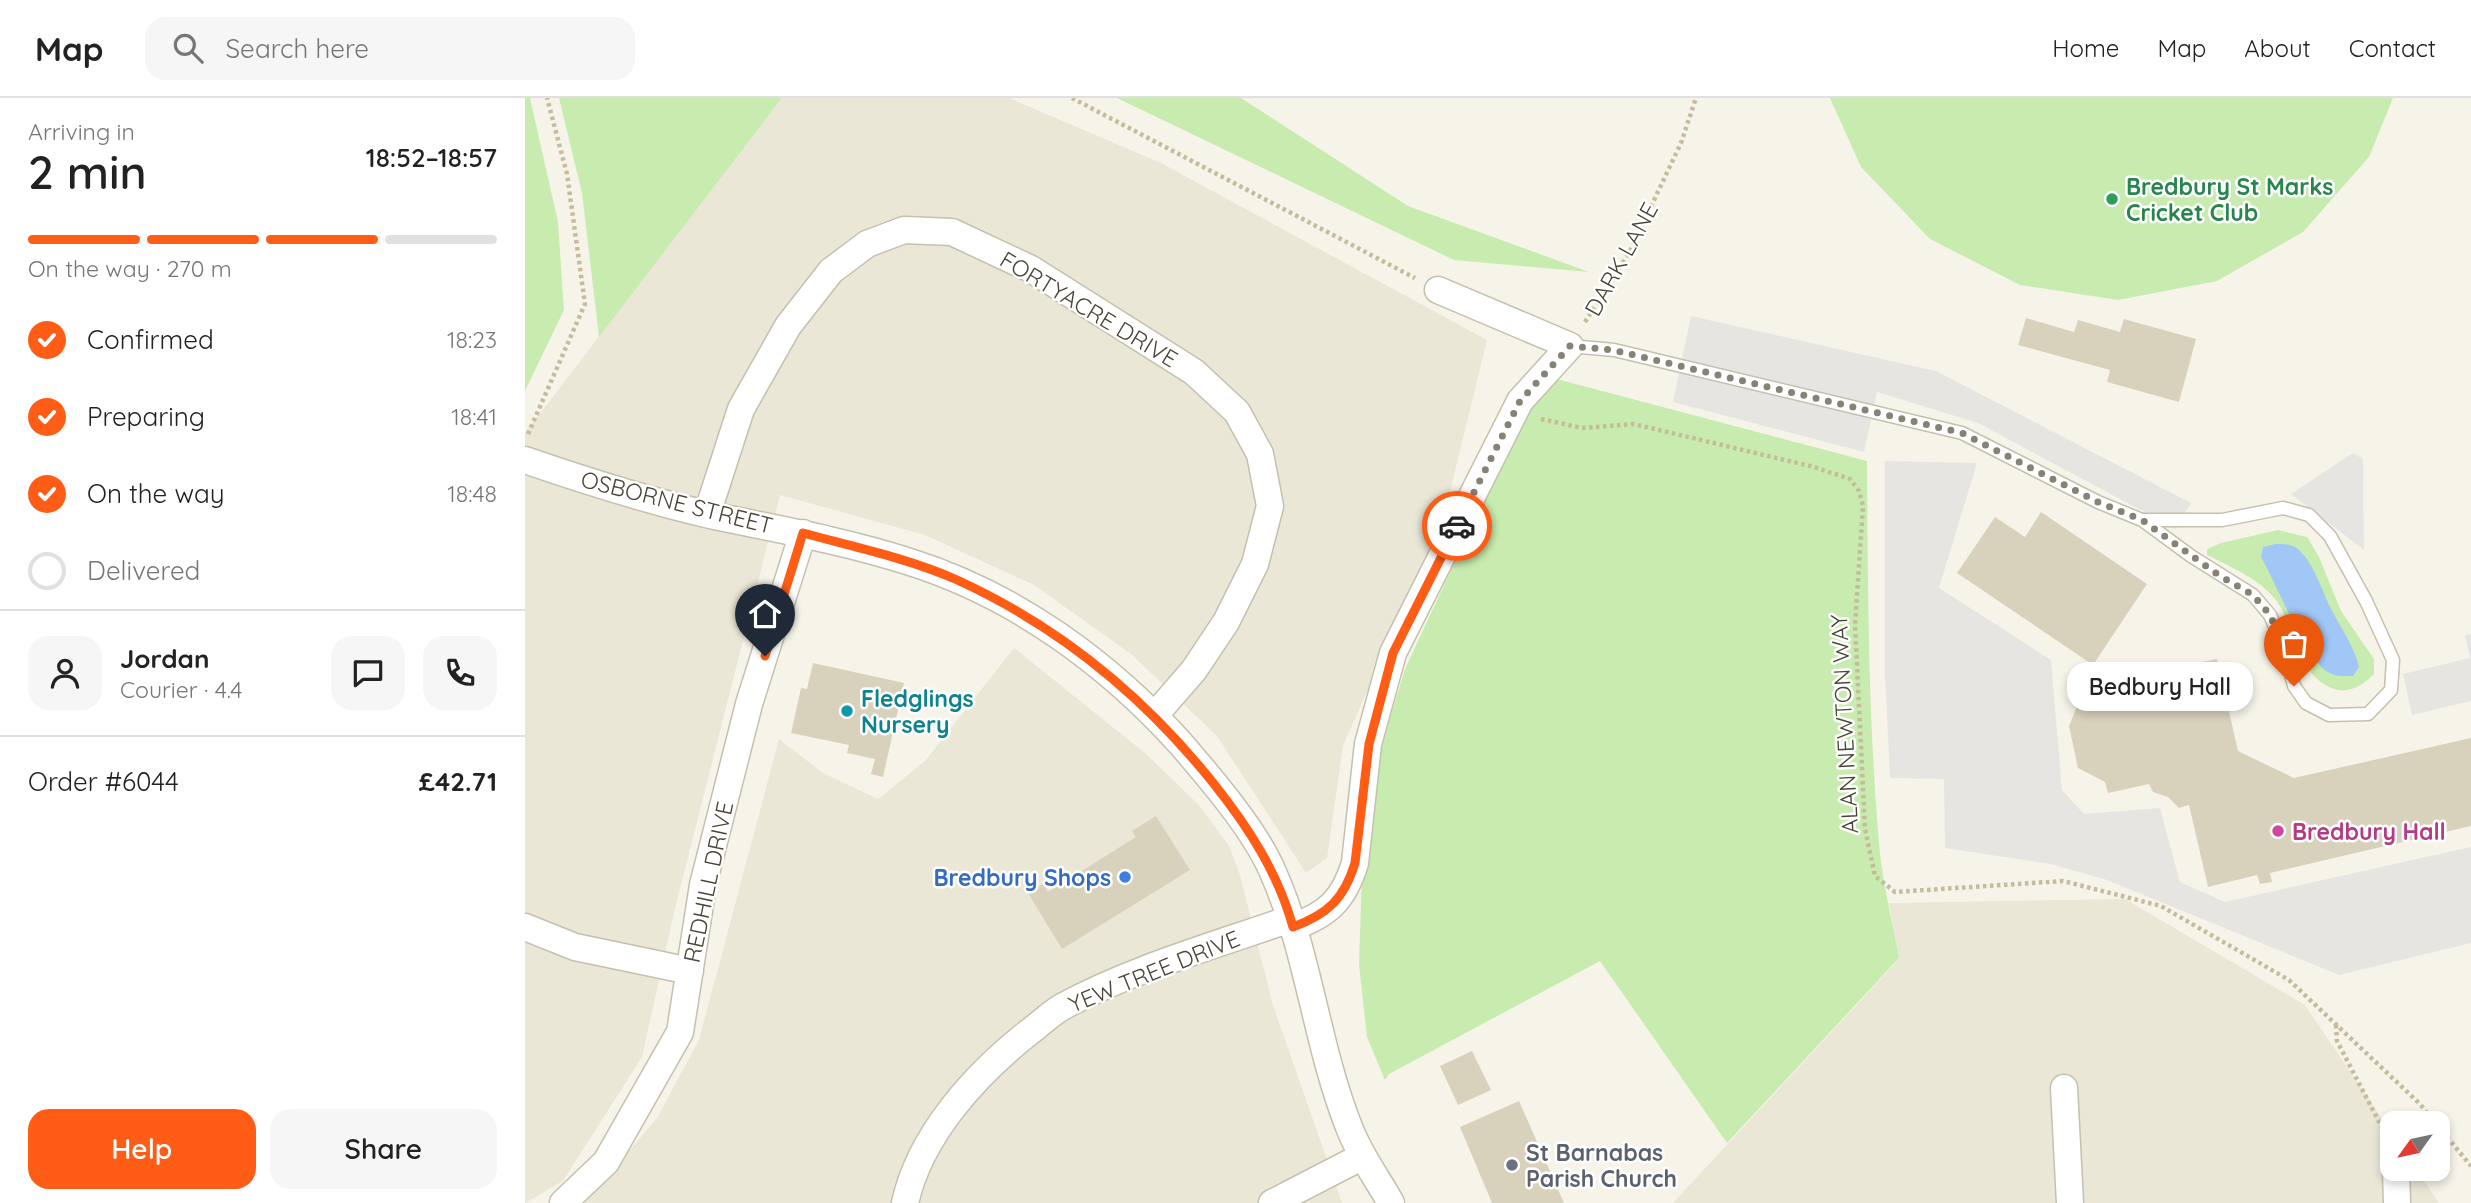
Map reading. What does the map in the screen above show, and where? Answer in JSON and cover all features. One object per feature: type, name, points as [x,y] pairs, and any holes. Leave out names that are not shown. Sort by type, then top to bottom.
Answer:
[{"type":"street","name":"FORTYACRE DRIVE","points":[[707,514],[741,409],[788,326],[831,271],[867,244],[904,230],[951,232],[1031,269],[1194,372],[1237,412],[1259,454],[1270,506],[1255,564],[1226,622],[1193,670],[1155,715]]},
{"type":"street","points":[[1292,923],[1310,921],[1329,908],[1349,881],[1355,863],[1369,744],[1393,653],[1520,401],[1570,346],[1439,290]]},
{"type":"street","name":"OSBORNE STREET","points":[[525,460],[707,514],[803,533],[911,562],[992,597],[1035,620],[1074,647],[1155,715],[1238,815],[1272,868],[1292,923],[1349,1129],[1391,1203]]},
{"type":"street","name":"REDHILL DRIVE","points":[[563,1203],[606,1162],[680,1032],[703,885],[746,717],[803,533]]},
{"type":"street","name":"YEW TREE DRIVE","points":[[905,1203],[922,1158],[941,1123],[967,1088],[996,1058],[1060,1008],[1130,976],[1292,923]]},
{"type":"street","points":[[525,927],[575,947],[690,971]]},
{"type":"street","points":[[2064,1088],[2070,1203]]},
{"type":"street","points":[[1272,1203],[1363,1156]]},
{"type":"street","points":[[2396,1181],[2397,1203]]},
{"type":"lane","points":[[1570,346],[1613,350],[1962,433],[2098,502],[2142,520],[2220,576],[2253,595],[2270,615],[2284,647],[2294,686],[2305,703],[2329,715],[2368,714],[2391,690],[2393,660],[2382,634],[2330,536],[2308,515],[2283,508],[2222,520],[2142,520]]},
{"type":"path","points":[[525,442],[585,304],[567,174],[547,98]]},
{"type":"path","points":[[1072,98],[1439,290]]},
{"type":"path","name":"DARK LANE","points":[[1570,346],[1629,253],[1681,143],[1696,98]]},
{"type":"path","name":"ALAN NEWTON WAY","points":[[1520,401],[1543,420],[1564,426],[1582,428],[1634,424],[1814,467],[1850,479],[1859,491],[1863,506],[1855,625],[1865,829],[1875,876],[1885,884],[1895,891],[2063,881],[2161,906],[2289,980],[2426,1111]]},
{"type":"path","points":[[2336,1025],[2337,1041],[2380,1124]]},
{"type":"path","name":"ALAN NEWTON WAY","points":[[2450,1141],[2471,1166]]},
{"type":"shaded area","points":[[782,98],[1009,98],[1161,163],[1487,340],[1444,516],[1343,746],[1327,858],[1306,873],[1217,736],[1131,654],[1034,585],[925,535],[780,495],[675,908],[642,1057],[563,1181],[525,1203],[525,433]]},
{"type":"shaded area","points":[[1691,316],[1936,371],[2191,503],[2176,529],[1978,423],[1877,392],[1864,452],[1673,402]]},
{"type":"shaded area","points":[[2353,453],[2363,459],[2364,550],[2291,494]]},
{"type":"shaded area","points":[[1885,461],[1977,463],[1939,588],[2051,660],[2062,790],[2084,814],[2160,808],[2180,882],[2225,902],[2471,847],[2471,943],[2339,975],[2107,880],[2051,864],[1945,848],[1944,779],[1890,778],[1885,674]]},
{"type":"shaded area","points":[[2471,634],[2471,701],[2412,715],[2403,674],[2470,658],[2465,635]]},
{"type":"shaded area","points":[[1014,648],[1145,753],[1199,805],[1229,846],[1240,875],[1273,1005],[1342,1203],[585,1203],[657,1118],[699,1040],[779,739],[823,773],[878,799],[925,761]]},
{"type":"shaded area","points":[[2125,899],[2305,1005],[2380,1115],[2380,1181],[2424,1181],[2439,1203],[1673,1203],[1899,959],[1889,903]]},
{"type":"green space","points":[[525,98],[530,98],[558,222],[564,310],[525,391]]},
{"type":"green space","points":[[559,98],[782,98],[599,337],[582,193]]},
{"type":"green space","points":[[1117,98],[1241,98],[1408,206],[1589,272],[1454,260]]},
{"type":"green space","name":"Bredbury St Marks Cricket Club","points":[[1830,98],[2393,98],[2369,157],[2303,232],[2217,281],[2118,300],[2020,285],[1930,239],[1861,167]]},
{"type":"green space","points":[[1553,378],[1867,461],[1869,658],[1876,805],[1882,867],[1899,958],[1727,1143],[1600,961],[1389,1074],[1385,1080],[1367,1037],[1359,964],[1362,873],[1376,764],[1405,669],[1471,527],[1496,453]]},
{"type":"green space","points":[[2278,530],[2307,537],[2319,557],[2341,611],[2374,659],[2374,674],[2359,686],[2337,690],[2319,681],[2304,661],[2278,603],[2264,587],[2207,555],[2207,549],[2221,543]]},
{"type":"water","points":[[2275,544],[2295,547],[2310,564],[2354,652],[2359,667],[2353,676],[2329,673],[2309,651],[2261,557],[2263,547]]},
{"type":"building","points":[[2026,318],[2074,332],[2078,320],[2120,332],[2124,319],[2196,339],[2179,402],[2107,382],[2110,370],[2018,345]]},
{"type":"building","points":[[2041,512],[2147,584],[2093,665],[1957,573],[1995,517],[2025,537]]},
{"type":"building","name":"Bredbury Hall","points":[[2217,659],[2238,751],[2294,778],[2471,738],[2471,826],[2270,873],[2272,882],[2260,884],[2257,875],[2208,887],[2189,805],[2179,808],[2168,797],[2153,792],[2149,784],[2108,793],[2105,782],[2078,768],[2069,726],[2083,692],[2142,680],[2141,674]]},
{"type":"building","name":"Fledglings Nursery","points":[[813,663],[904,683],[883,777],[871,774],[875,759],[847,753],[849,745],[791,733],[801,688],[807,689]]},
{"type":"building","name":"Bredbury Shops","points":[[1156,816],[1190,870],[1062,949],[1028,893],[1043,884],[1048,892],[1136,837],[1132,831]]},
{"type":"building","points":[[1472,1051],[1491,1090],[1458,1105],[1440,1066]]},
{"type":"building","name":"St Barnabas Parish Church","points":[[1519,1101],[1564,1203],[1492,1203],[1460,1127]]},
{"type":"way so far","points":[[1457,526],[1520,401],[1570,346],[1613,350],[1962,433],[2098,502],[2142,520],[2220,576],[2253,595],[2270,615],[2284,647],[2294,686]]},
{"type":"place","name":"Bredbury St Marks Cricket Club","points":[[2112,199]]},
{"type":"place","name":"Bedbury Hall","points":[[2294,686]]},
{"type":"place","name":"Fledglings Nursery","points":[[847,711]]},
{"type":"place","name":"Bredbury Hall","points":[[2278,831]]},
{"type":"place","name":"Bredbury Shops","points":[[1125,877]]},
{"type":"place","name":"St Barnabas Parish Church","points":[[1512,1165]]},
{"type":"route","points":[[765,656],[803,533],[911,562],[992,597],[1035,620],[1074,647],[1118,681],[1155,715],[1238,815],[1272,868],[1293,927],[1321,915],[1337,900],[1349,881],[1355,863],[1369,744],[1393,653],[1457,526]]}]
